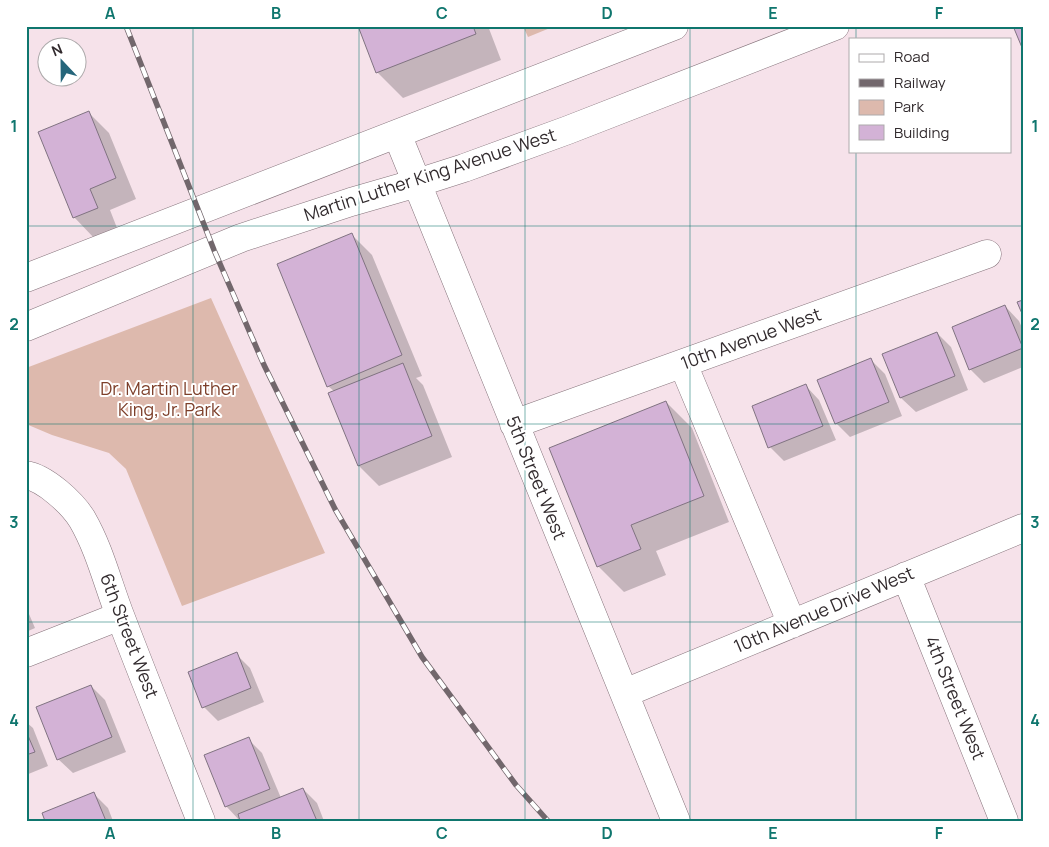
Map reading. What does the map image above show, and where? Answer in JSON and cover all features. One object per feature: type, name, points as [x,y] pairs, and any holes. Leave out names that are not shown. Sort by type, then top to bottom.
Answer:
[{"type":"street","points":[[26,278],[674,26]]},
{"type":"street","name":"Martin Luther King Avenue West","points":[[26,327],[241,238],[464,168],[835,26]]},
{"type":"street","name":"5th Street West","points":[[397,134],[676,821]]},
{"type":"street","name":"10th Avenue West","points":[[514,424],[987,254]]},
{"type":"street","points":[[683,364],[792,624]]},
{"type":"street","name":"6th Street West","points":[[26,475],[34,476],[63,497],[80,517],[94,543],[120,616],[201,821]]},
{"type":"street","name":"10th Avenue Drive West","points":[[625,693],[1023,528]]},
{"type":"street","name":"4th Street West","points":[[906,576],[1004,821]]},
{"type":"street","points":[[26,653],[120,616]]},
{"type":"green space","points":[[523,26],[555,26],[528,37]]},
{"type":"green space","name":"Dr. Martin Luther King, Jr. Park","points":[[211,298],[325,553],[182,606],[126,469],[109,453],[52,435],[26,424],[26,368]]},
{"type":"building","points":[[358,26],[473,26],[476,34],[376,73]]},
{"type":"building","points":[[1013,26],[1023,26],[1023,50]]},
{"type":"building","points":[[89,111],[116,178],[90,189],[98,208],[73,218],[38,132]]},
{"type":"building","points":[[352,233],[402,355],[327,387],[277,264]]},
{"type":"building","points":[[1023,300],[1023,316],[1017,302]]},
{"type":"building","points":[[1005,305],[1023,348],[969,370],[952,327]]},
{"type":"building","points":[[937,332],[955,376],[900,398],[882,354]]},
{"type":"building","points":[[871,358],[889,402],[835,424],[817,380]]},
{"type":"building","points":[[403,363],[432,436],[358,466],[328,393]]},
{"type":"building","points":[[806,384],[823,426],[768,448],[752,406]]},
{"type":"building","points":[[666,401],[704,496],[631,525],[641,549],[597,567],[549,448]]},
{"type":"building","points":[[237,652],[251,688],[202,708],[188,672]]},
{"type":"building","points":[[91,685],[112,737],[57,760],[36,707]]},
{"type":"building","points":[[26,731],[35,752],[26,755]]},
{"type":"building","points":[[249,737],[270,789],[225,807],[204,755]]},
{"type":"building","points":[[303,788],[317,821],[240,821],[238,814]]},
{"type":"building","points":[[94,792],[106,821],[45,821],[42,813]]},
{"type":"railway","points":[[126,26],[214,250],[264,365],[335,509],[422,657],[516,785],[548,821]]}]
